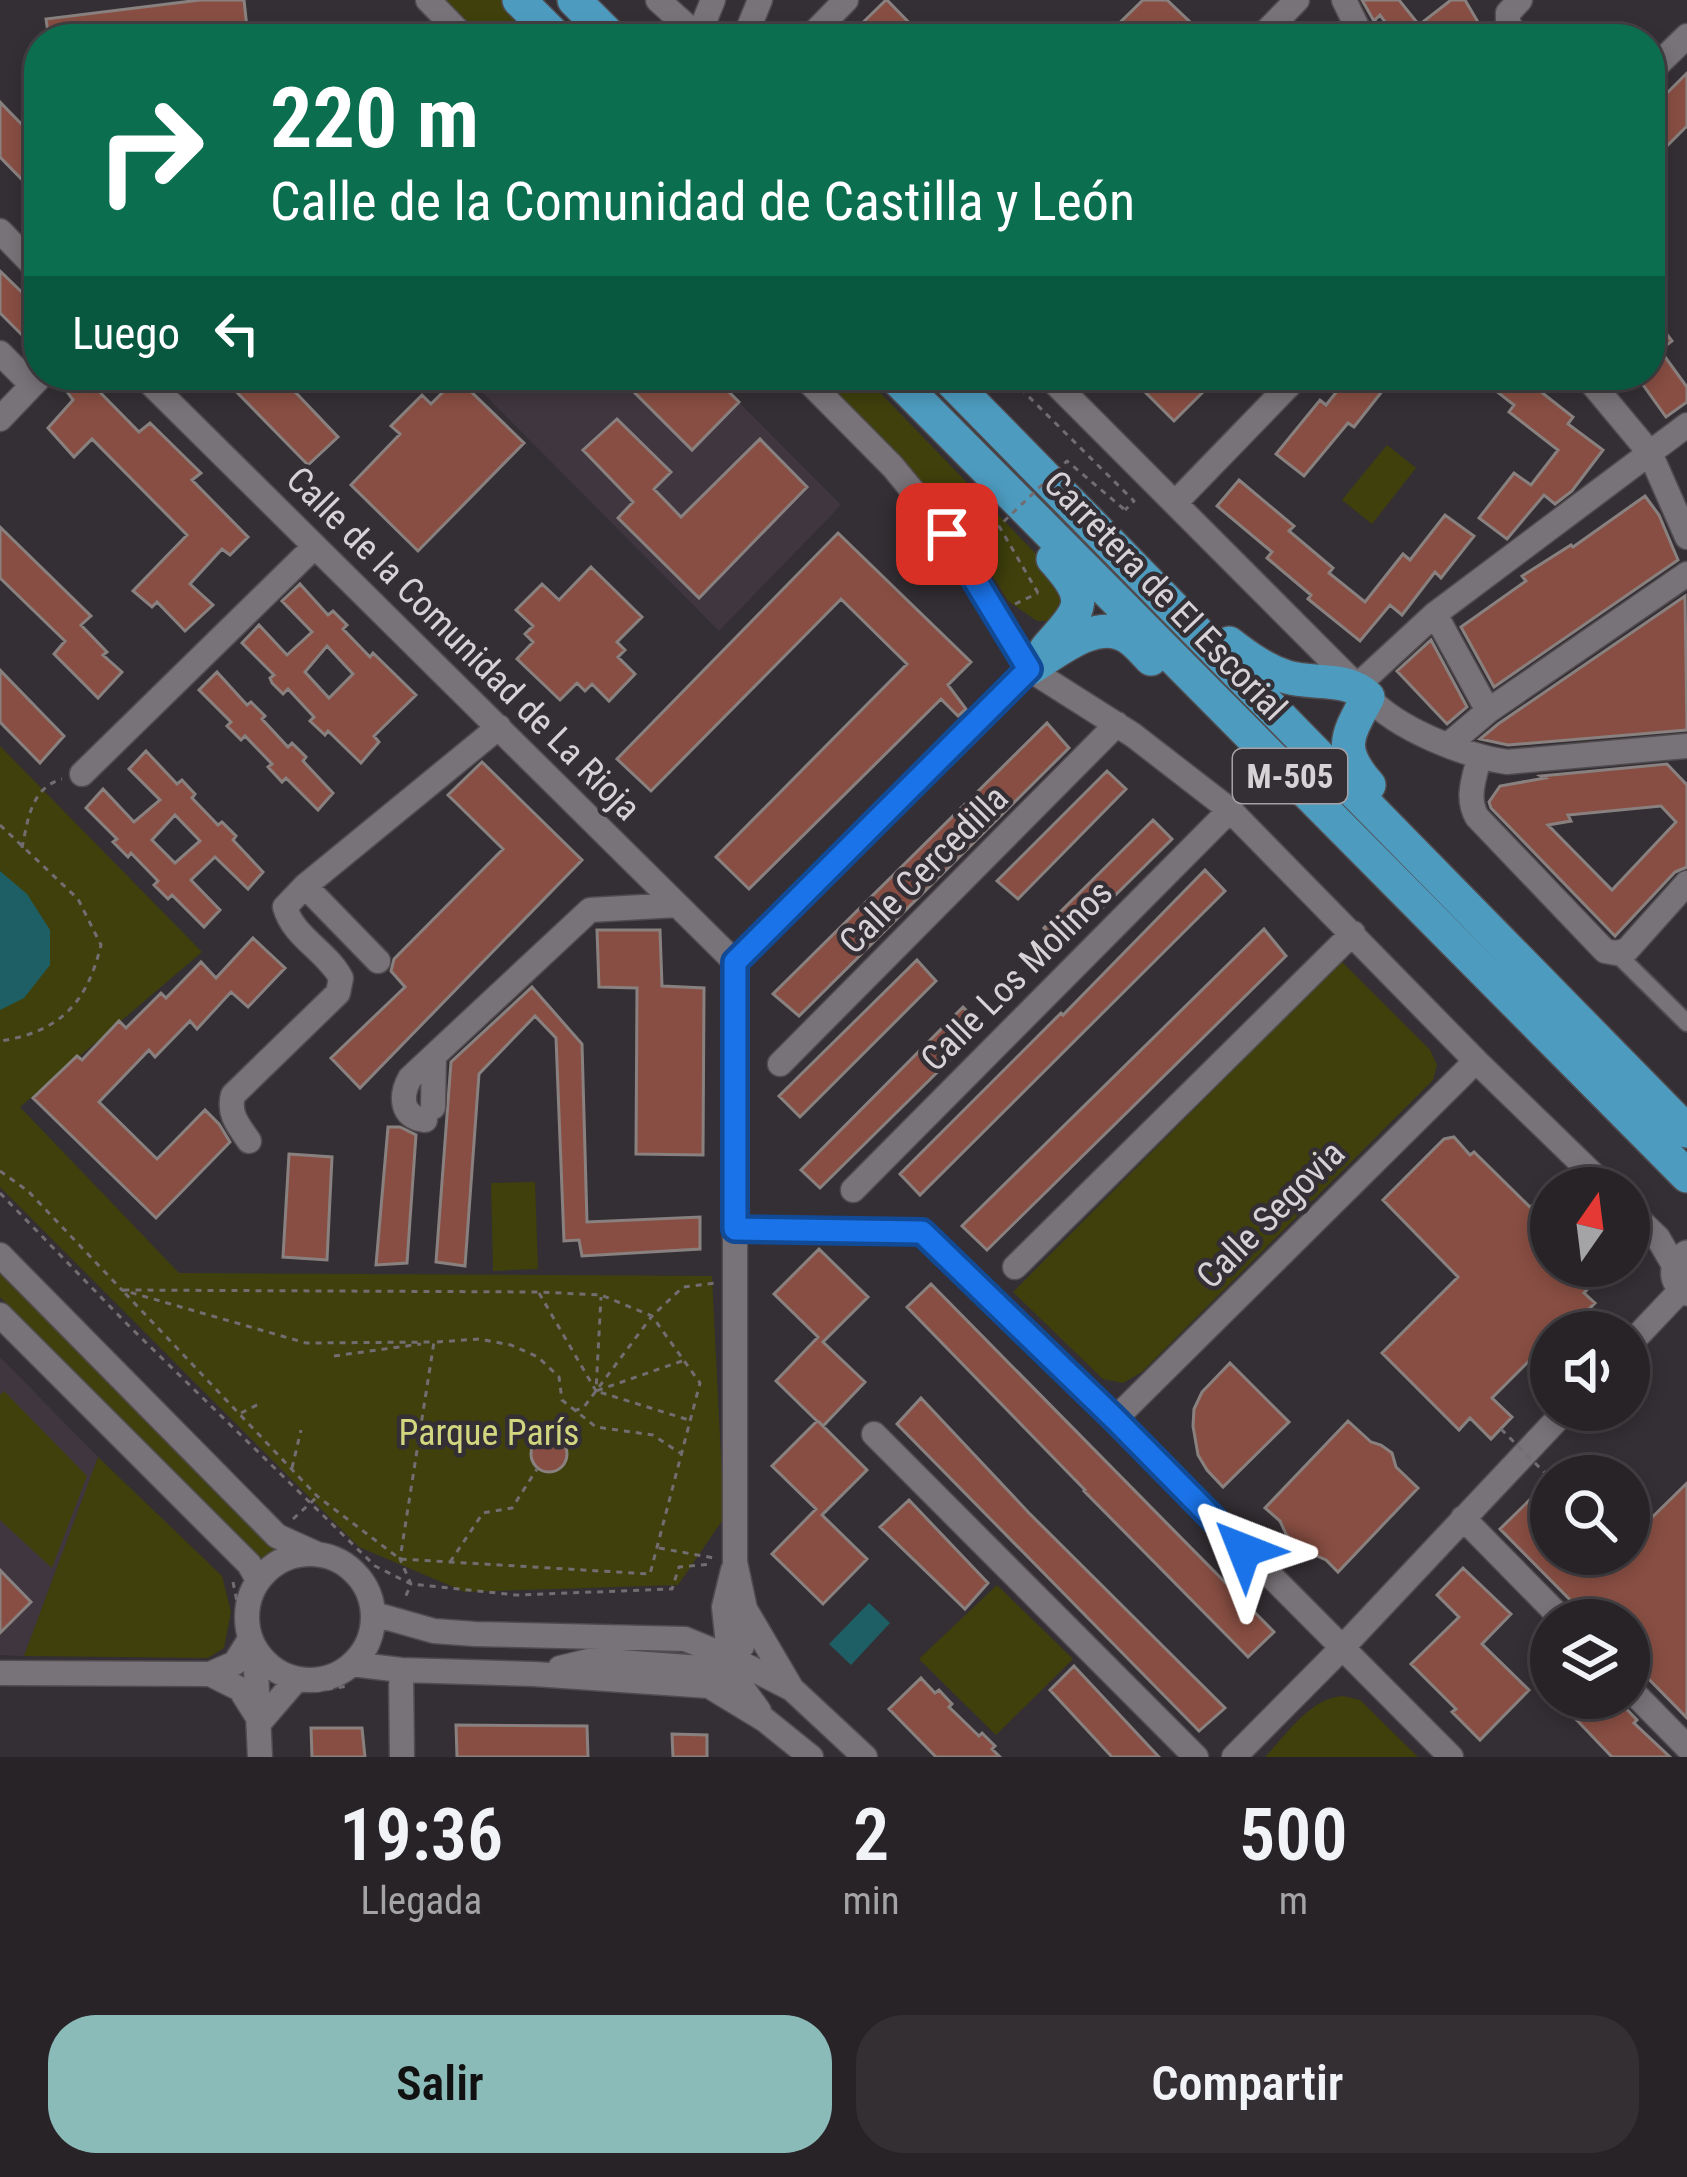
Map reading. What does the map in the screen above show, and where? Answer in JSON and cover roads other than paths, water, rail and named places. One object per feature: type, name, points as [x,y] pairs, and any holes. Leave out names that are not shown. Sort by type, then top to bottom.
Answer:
[{"type":"highway","points":[[519,0],[543,24]]},
{"type":"highway","points":[[574,0],[598,24]]},
{"type":"highway","points":[[898,390],[1078,590],[1079,605],[1068,624],[1029,669]]},
{"type":"highway","name":"Carretera de El Escorial","points":[[908,390],[1687,1176]]},
{"type":"highway","name":"Carretera de El Escorial","points":[[961,390],[1687,1131]]},
{"type":"highway","name":"M-505","points":[[1169,601],[1251,661],[1288,677],[1363,692]]},
{"type":"highway","name":"M-505","points":[[1029,669],[1087,634],[1104,630],[1130,638],[1337,844],[1423,909]]},
{"type":"highway","points":[[1363,692],[1348,734],[1348,753],[1356,770],[1522,962]]},
{"type":"street","points":[[428,0],[451,24]]},
{"type":"street","points":[[658,0],[684,24]]},
{"type":"street","points":[[823,24],[846,0]]},
{"type":"street","points":[[1274,24],[1297,0]]},
{"type":"street","points":[[1665,57],[1687,36]]},
{"type":"street","points":[[0,231],[24,256]]},
{"type":"street","points":[[0,419],[28,390]]},
{"type":"street","name":"Calle de la Comunidad de La Rioja","points":[[157,390],[735,962]]},
{"type":"street","points":[[816,390],[907,484],[947,534],[1029,669],[1117,724],[1230,810],[1585,1167]]},
{"type":"street","points":[[1062,390],[1384,716],[1479,758],[1507,762],[1687,746]]},
{"type":"street","points":[[1176,502],[1284,390]]},
{"type":"street","points":[[1598,390],[1650,453],[1687,536]]},
{"type":"street","points":[[1363,692],[1435,614],[1687,425]]},
{"type":"street","points":[[82,774],[314,547]]},
{"type":"street","points":[[1448,745],[1488,711],[1687,574]]},
{"type":"street","points":[[1435,614],[1488,711]]},
{"type":"street","points":[[765,1720],[731,1672],[729,1657],[735,1562],[735,962],[1029,669]]},
{"type":"street","name":"Calle Cercedilla","points":[[780,1064],[1117,724]]},
{"type":"street","points":[[249,1141],[234,1121],[233,1095],[338,992],[341,978],[335,966],[290,922],[285,907],[304,886],[499,727]]},
{"type":"street","points":[[1479,758],[1470,795],[1477,817],[1605,951],[1628,950],[1687,883]]},
{"type":"street","name":"Calle Los Molinos","points":[[853,1190],[1230,810]]},
{"type":"street","points":[[304,886],[378,961]]},
{"type":"street","points":[[429,1114],[409,1115],[403,1104],[410,1078],[590,910],[677,904]]},
{"type":"street","points":[[1016,1267],[1353,933]]},
{"type":"street","points":[[1616,952],[1687,1023]]},
{"type":"street","name":"Calle Segovia","points":[[1115,1419],[1476,1061]]},
{"type":"street","points":[[735,1229],[922,1232],[1451,1757]]},
{"type":"street","points":[[1650,1230],[1683,1275],[1650,1318]]},
{"type":"street","points":[[0,1255],[277,1536],[338,1560],[368,1592],[374,1614],[372,1633],[364,1650],[336,1675],[317,1680],[280,1673],[253,1644]]},
{"type":"street","points":[[0,1315],[249,1564],[258,1580]]},
{"type":"street","points":[[1234,1757],[1546,1431]]},
{"type":"street","points":[[874,1434],[1196,1757]]},
{"type":"street","points":[[1463,1518],[1542,1599]]},
{"type":"street","points":[[260,1757],[253,1644],[246,1619],[249,1599],[258,1580],[274,1564],[294,1555],[317,1553]]},
{"type":"street","points":[[685,1639],[734,1608]]},
{"type":"street","points":[[734,1608],[792,1690],[865,1757]]},
{"type":"street","points":[[374,1614],[434,1631],[685,1639],[792,1690]]},
{"type":"street","points":[[0,1673],[210,1674],[235,1663],[253,1644]]},
{"type":"street","points":[[534,1673],[593,1660],[715,1670],[729,1657]]},
{"type":"street","points":[[352,1664],[709,1686],[765,1720],[811,1757]]},
{"type":"street","points":[[401,1670],[402,1757]]},
{"type":"street","points":[[210,1674],[240,1689],[260,1722]]},
{"type":"street","points":[[260,1722],[297,1679]]},
{"type":"street","points":[[1650,1709],[1687,1747]]},
{"type":"water","points":[[0,871],[27,894],[50,930],[50,965],[24,998],[0,1010]]},
{"type":"water","points":[[869,1603],[890,1623],[851,1665],[829,1644]]},
{"type":"park label","name":"Parque París","points":[[489,1432]]}]
